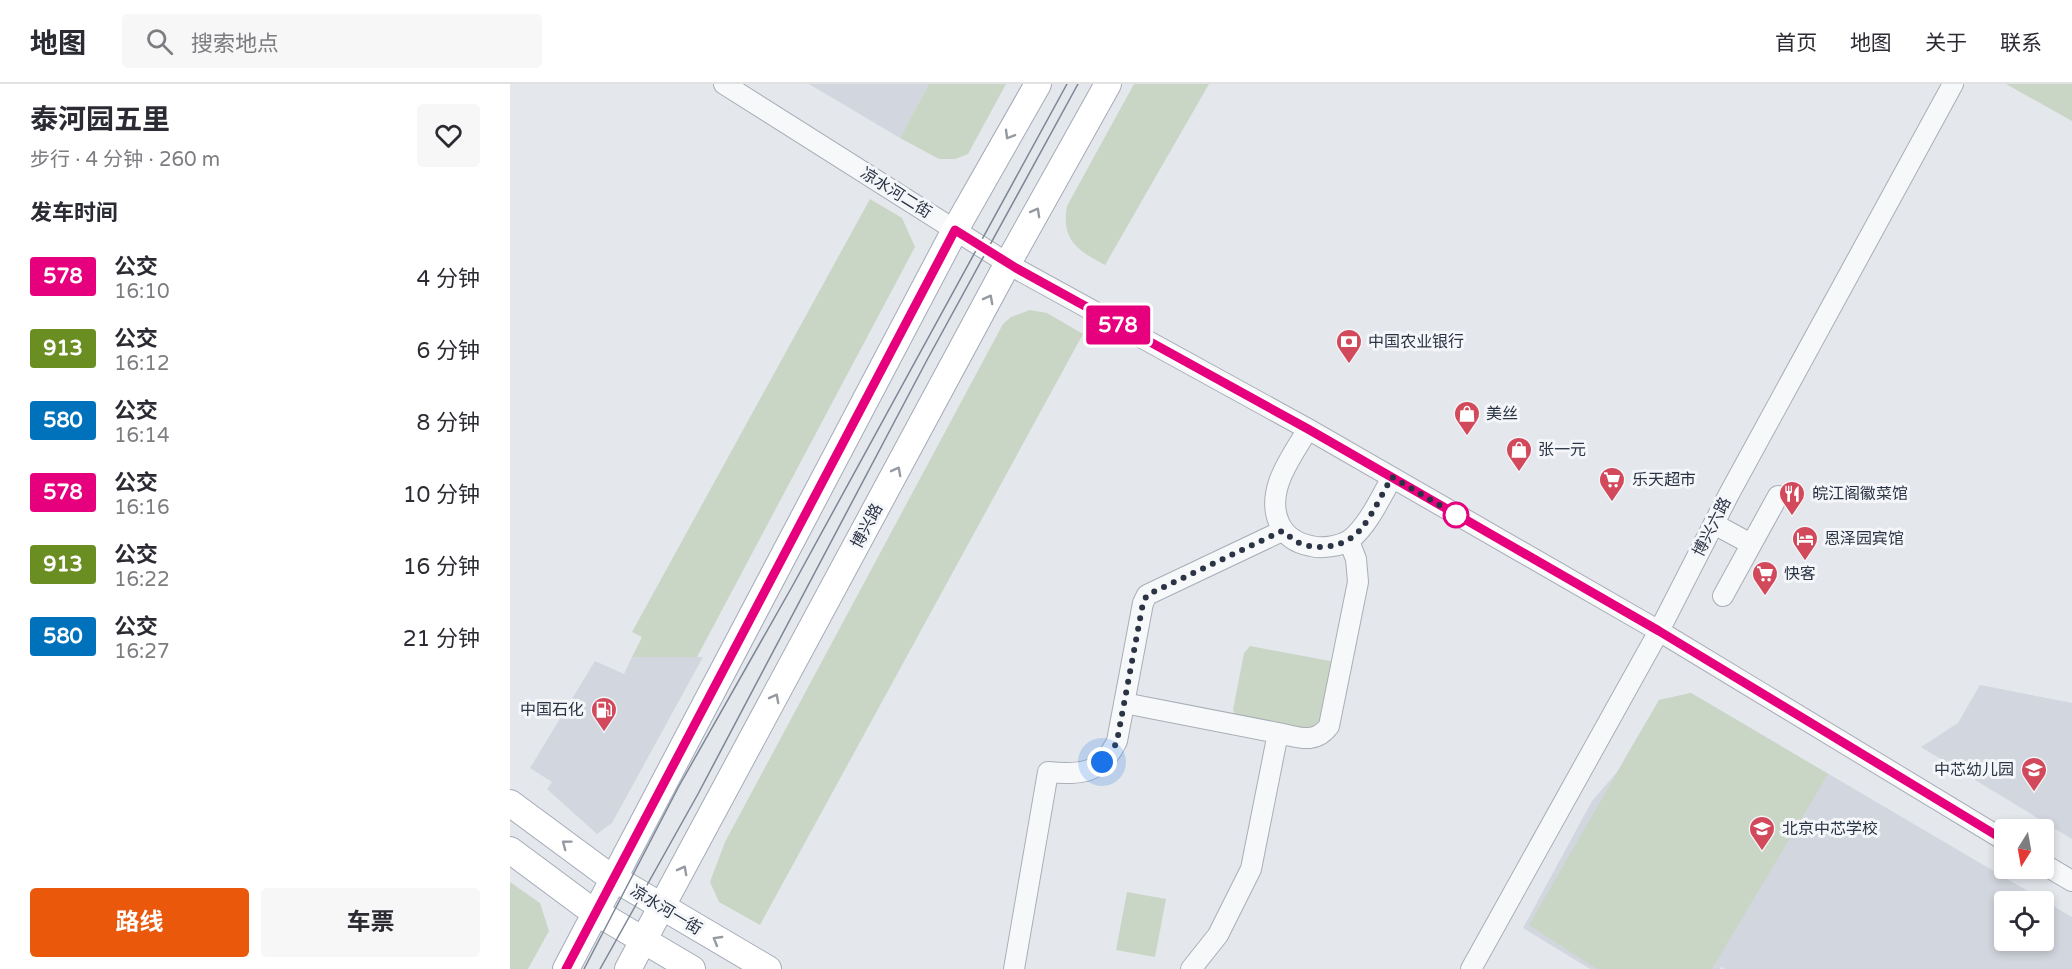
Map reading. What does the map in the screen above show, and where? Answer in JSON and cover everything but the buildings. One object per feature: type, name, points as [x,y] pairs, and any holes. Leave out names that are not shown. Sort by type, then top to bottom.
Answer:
[{"type":"main road","points":[[566,969],[955,230],[1038,84]]},
{"type":"main road","name":"博兴路","points":[[628,969],[663,908],[1008,263],[1108,84]]},
{"type":"main road","name":"凉水河一街","points":[[510,802],[614,878],[768,969]]},
{"type":"main road","points":[[510,850],[584,905],[692,969]]},
{"type":"street","name":"凉水河二街","points":[[724,84],[1008,263],[1308,429],[1659,631],[1994,834]]},
{"type":"street","name":"博兴六路","points":[[1471,969],[1659,631],[1714,524],[1953,84]]},
{"type":"street","points":[[1308,429],[1279,482],[1275,499],[1276,516],[1282,531],[1296,542],[1313,547],[1329,547],[1349,541],[1361,529],[1392,477]]},
{"type":"street","points":[[1723,596],[1778,496]]},
{"type":"street","points":[[1714,524],[1750,544]]},
{"type":"street","points":[[1014,969],[1048,772],[1075,774],[1090,771],[1112,752],[1117,741],[1143,603],[1147,595],[1282,531]]},
{"type":"street","points":[[1124,703],[1278,733],[1314,738],[1322,735],[1329,726],[1358,582],[1356,559],[1349,541]]},
{"type":"street","points":[[1191,969],[1218,935],[1251,869],[1278,733]]},
{"type":"street","points":[[2054,870],[2072,881]]},
{"type":"shaded area","points":[[809,84],[929,84],[900,138]]},
{"type":"shaded area","points":[[632,657],[703,657],[612,823],[597,834],[547,789],[552,782],[530,768],[595,661],[624,674]]},
{"type":"shaded area","name":"中芯幼儿园","points":[[1980,685],[2072,703],[2072,839],[2054,828],[2054,819],[2039,819],[1921,747],[1958,723]]},
{"type":"shaded area","name":"北京中芯学校","points":[[1691,693],[1994,871],[1994,879],[2007,879],[2028,891],[1994,891],[1994,951],[2054,951],[2054,906],[2072,917],[2072,969],[1725,969],[1721,967],[1720,969],[1590,969],[1523,928],[1592,801],[1617,772],[1659,700]]},
{"type":"green space","points":[[929,84],[1006,84],[968,154],[955,159],[939,159],[900,138]]},
{"type":"green space","points":[[1134,84],[1209,84],[1105,265],[1080,249],[1069,236],[1067,206]]},
{"type":"green space","points":[[2006,84],[2072,84],[2072,121]]},
{"type":"green space","points":[[870,199],[902,218],[915,247],[697,657],[632,657],[642,637],[632,632]]},
{"type":"green space","points":[[1030,310],[1047,313],[1083,334],[760,925],[719,902],[710,882],[725,842],[1003,324],[1011,317]]},
{"type":"green space","points":[[1250,646],[1330,661],[1334,667],[1322,725],[1312,731],[1236,716],[1233,710],[1244,653]]},
{"type":"green space","points":[[1691,693],[1828,774],[1712,969],[1597,969],[1529,925],[1659,700]]},
{"type":"green space","points":[[510,882],[540,903],[549,931],[528,969],[510,969]]},
{"type":"green space","points":[[1127,892],[1166,899],[1155,957],[1116,950]]},
{"type":"tram line","points":[[584,969],[679,786],[793,585],[1067,84]]},
{"type":"tram line","points":[[600,969],[698,794],[927,360],[1078,84]]},
{"type":"bus line","name":"578","points":[[566,969],[955,230],[1016,268],[1308,429],[1659,631],[1994,834]]},
{"type":"place","name":"中国农业银行","points":[[1349,365]]},
{"type":"place","name":"美丝","points":[[1467,437]]},
{"type":"place","name":"张一元","points":[[1519,473]]},
{"type":"place","name":"乐天超市","points":[[1612,503]]},
{"type":"place","name":"皖江阁徽菜馆","points":[[1792,517]]},
{"type":"place","name":"恩泽园宾馆","points":[[1805,562]]},
{"type":"place","name":"快客","points":[[1765,597]]},
{"type":"place","name":"中国石化","points":[[604,733]]},
{"type":"place","name":"中芯幼儿园","points":[[2034,793]]},
{"type":"place","name":"北京中芯学校","points":[[1762,852]]},
{"type":"route","points":[[1102,762],[1112,752],[1117,741],[1143,603],[1147,595],[1282,531],[1296,542],[1313,547],[1329,547],[1349,541],[1361,529],[1392,477],[1456,515]]}]
